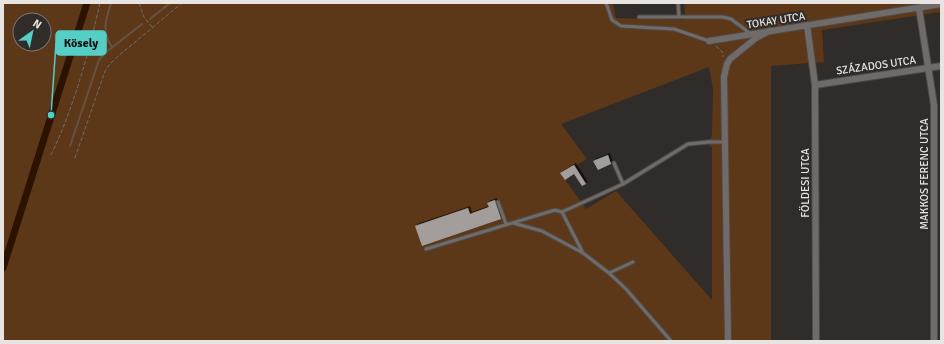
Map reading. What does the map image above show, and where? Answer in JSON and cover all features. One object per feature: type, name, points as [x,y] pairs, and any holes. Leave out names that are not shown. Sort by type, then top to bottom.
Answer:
[{"type":"street","name":"TOKAY UTCA","points":[[709,41],[941,4]]},
{"type":"street","name":"MAKKOS FERENC UTCA","points":[[919,8],[934,105],[934,341]]},
{"type":"street","name":"FÖLDESI UTCA","points":[[807,25],[815,85],[816,341]]},
{"type":"street","points":[[728,341],[725,69],[730,59],[756,38],[769,32]]},
{"type":"street","name":"SZÁZADOS UTCA","points":[[815,85],[941,66]]},
{"type":"lane","points":[[606,3],[612,20],[621,26],[674,29],[709,41]]},
{"type":"lane","points":[[678,3],[679,17]]},
{"type":"lane","points":[[639,17],[727,17],[752,34]]},
{"type":"lane","points":[[426,250],[512,222],[555,210],[562,212],[623,184],[688,144],[725,142]]},
{"type":"lane","points":[[614,163],[623,184]]},
{"type":"lane","points":[[498,202],[506,224]]},
{"type":"lane","points":[[562,212],[583,253]]},
{"type":"lane","points":[[512,222],[542,231],[583,253],[609,273],[626,289],[671,341]]},
{"type":"lane","points":[[609,273],[633,262]]},
{"type":"path","points":[[51,155],[60,137],[74,100],[100,3]]},
{"type":"path","points":[[139,3],[144,17],[152,27]]},
{"type":"path","points":[[75,158],[105,71],[116,57],[182,3]]},
{"type":"path","points":[[709,41],[722,53],[725,69]]},
{"type":"shaded area","points":[[3,3],[613,3],[616,18],[686,20],[684,3],[941,3],[941,12],[822,30],[824,62],[771,66],[771,341],[3,341]],"holes":[[[709,67],[713,89],[712,135],[708,144],[712,147],[712,300],[616,191],[586,209],[561,174],[587,159],[561,124]]]},
{"type":"building","points":[[608,155],[611,164],[598,170],[593,161]]},
{"type":"building","points":[[574,165],[586,184],[582,186],[574,174],[565,180],[560,173]]},
{"type":"building","points":[[495,200],[501,219],[422,246],[415,226],[468,208],[470,214],[489,207],[487,203]]},
{"type":"waterway","points":[[3,268],[87,3]]},
{"type":"waterway","points":[[111,3],[106,20],[106,36],[112,47]]},
{"type":"waterway","points":[[150,19],[170,3]]},
{"type":"waterway","points":[[70,146],[99,60],[105,53],[142,24]]},
{"type":"place","name":"Kösely","points":[[51,115]]}]
